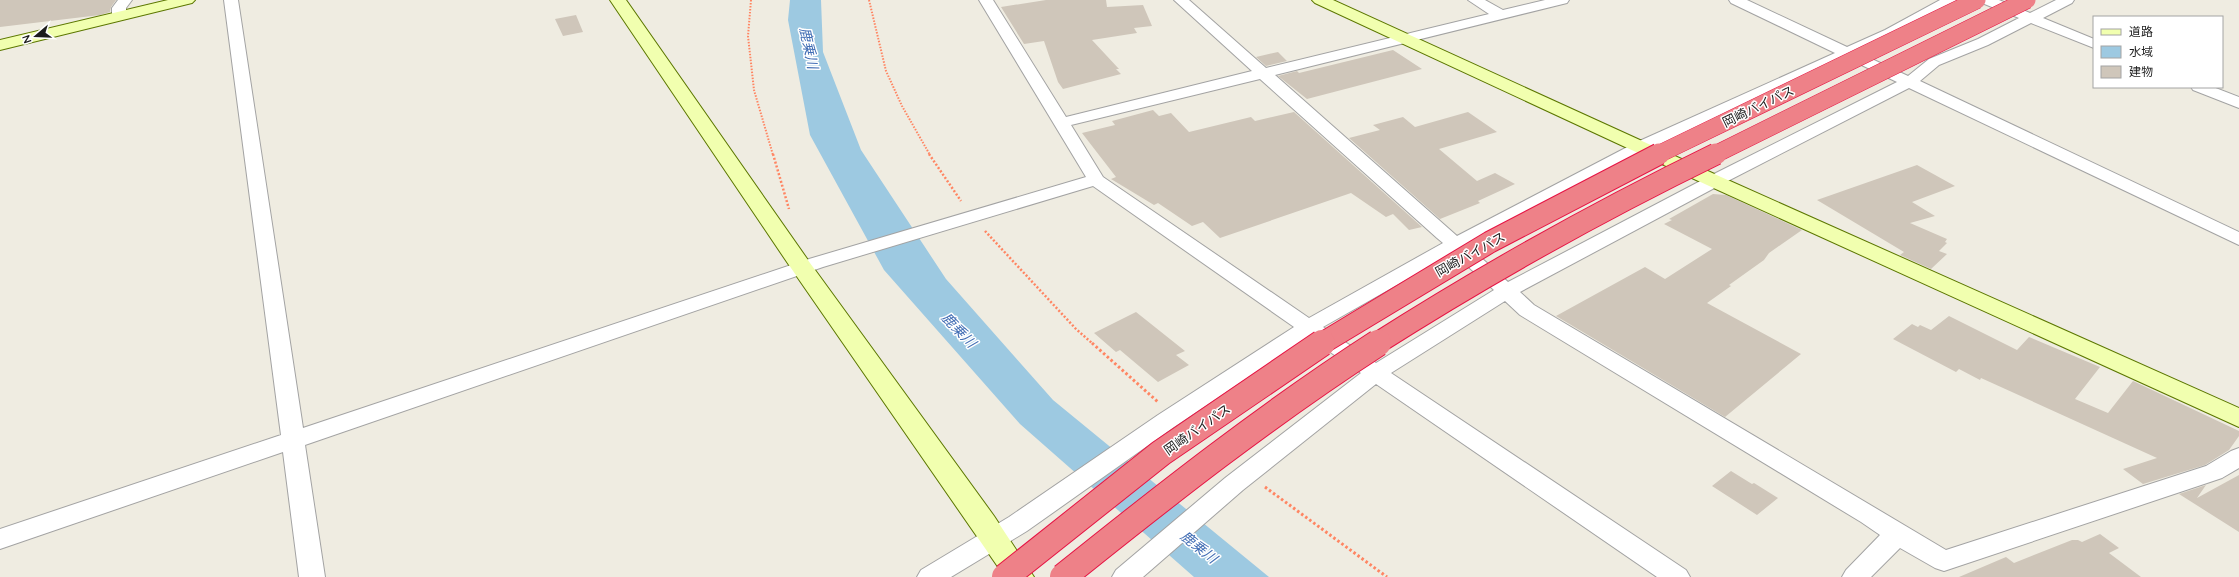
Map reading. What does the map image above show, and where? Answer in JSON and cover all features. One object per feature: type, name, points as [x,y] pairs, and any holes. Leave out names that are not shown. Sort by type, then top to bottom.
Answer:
[{"type":"highway","name":"岡崎バイパス","points":[[1005,577],[1090,508],[1183,437],[1316,348],[1423,280],[1574,196],[1977,0]]},
{"type":"highway","name":"岡崎バイパス","points":[[1063,577],[1211,459],[1336,370],[1451,296],[1612,205],[2028,9]]},
{"type":"street","points":[[119,16],[119,8],[125,0]]},
{"type":"street","points":[[0,45],[187,0]]},
{"type":"street","points":[[231,0],[312,577]]},
{"type":"street","points":[[618,0],[802,268],[1020,577]]},
{"type":"street","points":[[986,0],[1096,180],[1375,373],[1677,577]]},
{"type":"street","points":[[1181,0],[1508,291],[1527,310],[1544,322],[1870,514],[1897,534],[1944,561],[2214,472],[2239,457]]},
{"type":"street","points":[[1320,0],[1714,181],[2239,418]]},
{"type":"street","points":[[1476,0],[1502,15]]},
{"type":"street","points":[[1061,123],[1264,75],[1562,0]]},
{"type":"street","points":[[1736,0],[2239,239]]},
{"type":"street","points":[[930,577],[994,540],[1170,418],[1308,327],[1455,244],[1641,147],[1890,33],[1950,0]]},
{"type":"street","points":[[1987,0],[2028,9],[2093,43]]},
{"type":"street","points":[[1125,577],[1241,479],[1375,373],[1508,291],[1714,181],[1910,82],[1934,62],[1983,42],[2028,9],[2067,0]]},
{"type":"street","points":[[2202,88],[2239,103]]},
{"type":"street","points":[[0,539],[824,260],[1096,180]]},
{"type":"street","points":[[1855,577],[1897,534]]},
{"type":"path","points":[[751,0],[748,36],[754,90],[790,211]]},
{"type":"path","points":[[869,0],[886,70],[902,107],[923,147],[965,219],[1076,330],[1170,418]]},
{"type":"path","points":[[1241,479],[1387,577]]},
{"type":"water","name":"鹿乗川","points":[[790,0],[821,0],[823,52],[861,150],[946,279],[1053,400],[1269,577],[1194,577],[1020,424],[884,270],[810,135],[788,20]]},
{"type":"building","points":[[0,0],[116,0],[111,7],[110,12],[100,15],[0,27]]},
{"type":"building","points":[[1046,0],[1106,0],[1107,7],[1143,5],[1152,26],[1134,28],[1137,33],[1092,40],[1119,69],[1116,69],[1121,74],[1063,89],[1058,82],[1044,41],[1024,44],[1001,7]]},
{"type":"building","points":[[576,15],[583,32],[563,36],[555,19]]},
{"type":"building","points":[[1393,50],[1422,69],[1307,99],[1278,76],[1297,71],[1299,73]]},
{"type":"building","points":[[1278,52],[1287,61],[1266,66],[1256,57]]},
{"type":"building","points":[[1153,110],[1159,116],[1171,113],[1189,132],[1251,117],[1255,121],[1294,112],[1422,227],[1409,230],[1393,214],[1386,217],[1351,193],[1220,238],[1203,222],[1192,226],[1158,203],[1154,205],[1111,179],[1116,177],[1082,133],[1115,125],[1112,121]]},
{"type":"building","points":[[1468,112],[1497,132],[1439,149],[1477,181],[1495,173],[1515,184],[1478,201],[1480,203],[1440,219],[1349,138],[1380,130],[1373,125],[1403,117],[1415,127]]},
{"type":"building","points":[[1917,165],[1955,186],[1912,202],[1935,216],[1910,223],[1947,239],[1945,242],[1947,243],[1939,251],[1947,254],[1931,269],[1900,255],[1904,252],[1817,200]]},
{"type":"building","points":[[1713,194],[1726,195],[1802,230],[1769,253],[1764,260],[1707,303],[1801,354],[1725,417],[1556,316],[1645,267],[1665,279],[1712,249],[1664,224],[1672,220],[1669,219]]},
{"type":"building","points":[[1136,312],[1185,351],[1176,355],[1189,365],[1158,382],[1120,350],[1116,352],[1094,333]]},
{"type":"building","points":[[1949,316],[2017,350],[2029,337],[2100,367],[2075,399],[2108,413],[2133,381],[2239,431],[2239,436],[2229,450],[2205,465],[2143,484],[2123,469],[2157,458],[1981,378],[1980,380],[1959,369],[1956,372],[1893,339],[1912,324],[1918,327],[1920,325],[1931,330]]},
{"type":"building","points":[[1731,471],[1778,498],[1757,515],[1712,486]]},
{"type":"building","points":[[2239,475],[2239,532],[2179,494],[2206,485],[2197,498]]},
{"type":"building","points":[[2100,534],[2119,548],[2109,553],[2141,577],[1959,577],[2006,557],[2014,563],[2072,540],[2082,542]]}]
